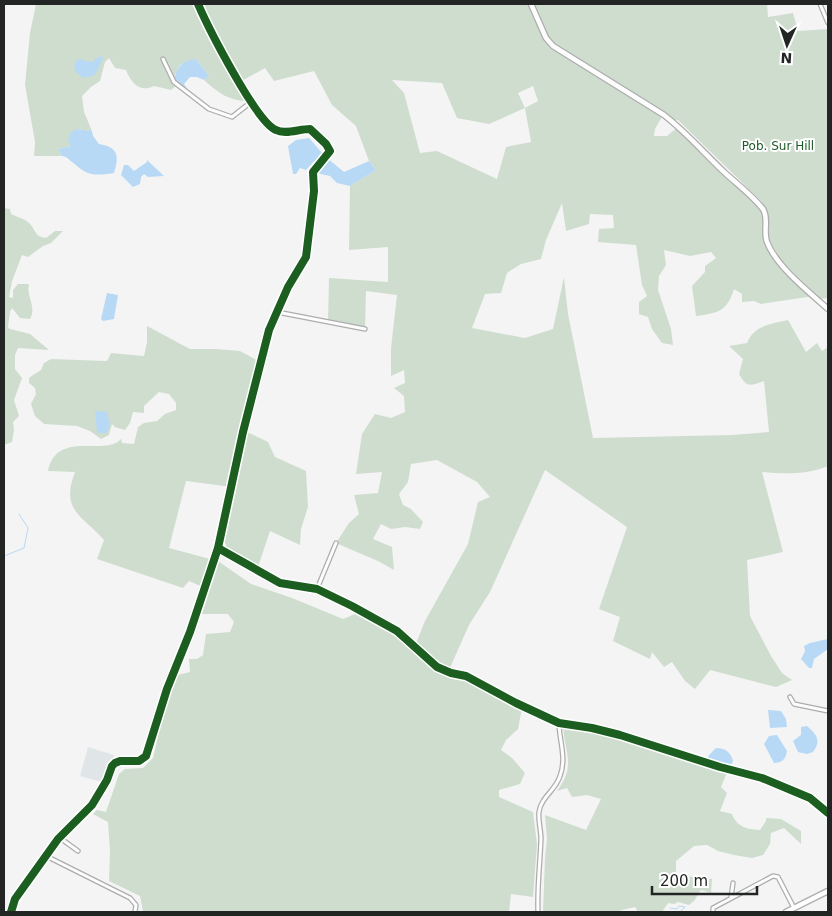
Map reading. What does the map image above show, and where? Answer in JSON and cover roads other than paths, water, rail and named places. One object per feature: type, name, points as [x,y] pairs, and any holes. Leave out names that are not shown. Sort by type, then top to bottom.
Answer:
[{"type":"main road","points":[[531,4],[546,38],[553,46],[679,126],[724,172],[757,202],[765,212],[765,238],[774,255],[828,309]]},
{"type":"main road","points":[[786,912],[828,891]]},
{"type":"street","points":[[11,912],[15,898],[46,856],[60,838],[90,809],[115,763],[139,761],[146,756],[167,689],[190,632],[218,548],[257,373],[269,330],[288,288],[306,257],[314,192],[313,172],[330,149],[310,130],[281,132],[272,129],[251,102],[198,4]]},
{"type":"street","points":[[820,4],[828,23]]},
{"type":"street","points":[[163,59],[174,82],[210,109],[232,117],[251,102]]},
{"type":"street","points":[[277,312],[365,329]]},
{"type":"street","points":[[317,590],[336,543]]},
{"type":"street","points":[[218,548],[280,583],[317,590],[352,606],[397,631],[437,667],[451,673],[466,676],[516,703],[559,723],[620,735],[720,767],[762,778],[810,798],[828,813]]},
{"type":"street","points":[[790,697],[794,704],[828,711]]},
{"type":"street","points":[[538,912],[541,838],[539,811],[562,772],[563,756],[559,723]]},
{"type":"street","points":[[60,838],[78,851]]},
{"type":"street","points":[[46,856],[130,898],[136,905],[135,912]]},
{"type":"street","points":[[713,912],[713,908],[773,876],[782,884],[794,908]]},
{"type":"street","points":[[731,899],[733,883]]},
{"type":"water","points":[[102,56],[103,58],[95,75],[83,78],[76,72],[74,66],[77,59],[93,62]]},
{"type":"water","points":[[196,59],[209,76],[204,80],[190,77],[184,84],[187,89],[174,81],[175,76],[178,68],[183,63]]},
{"type":"water","points":[[77,129],[92,131],[99,144],[106,145],[114,150],[117,162],[114,173],[98,175],[88,173],[62,156],[58,149],[71,146],[68,141],[70,133]]},
{"type":"water","points":[[309,138],[322,153],[306,170],[300,168],[296,174],[293,174],[288,146],[296,140]]},
{"type":"water","points":[[327,158],[344,172],[369,161],[376,170],[350,186],[337,183],[330,176],[316,173]]},
{"type":"water","points":[[147,160],[164,176],[148,177],[144,174],[141,177],[140,184],[133,187],[121,175],[124,165],[128,165],[134,171],[147,162]]},
{"type":"water","points":[[107,293],[118,295],[114,319],[103,321],[101,319]]},
{"type":"water","points":[[95,411],[107,412],[110,424],[107,433],[97,433]]},
{"type":"water","points":[[828,639],[828,649],[814,659],[812,668],[809,668],[801,659],[805,651],[804,646]]},
{"type":"water","points":[[768,710],[781,711],[786,719],[787,727],[770,728]]},
{"type":"water","points":[[807,726],[817,738],[817,744],[813,752],[807,754],[798,752],[793,741],[801,735],[801,727]]},
{"type":"water","points":[[777,735],[787,751],[783,760],[774,763],[764,744],[769,736]]},
{"type":"water","points":[[716,748],[729,753],[733,761],[731,766],[707,760]]},
{"type":"waterway","points":[[4,556],[24,548],[28,528],[19,514]]},
{"type":"waterway","points":[[670,908],[685,907],[680,912]]},
{"type":"park label","name":"Pob. Sur Hill","points":[[778,146]]}]
